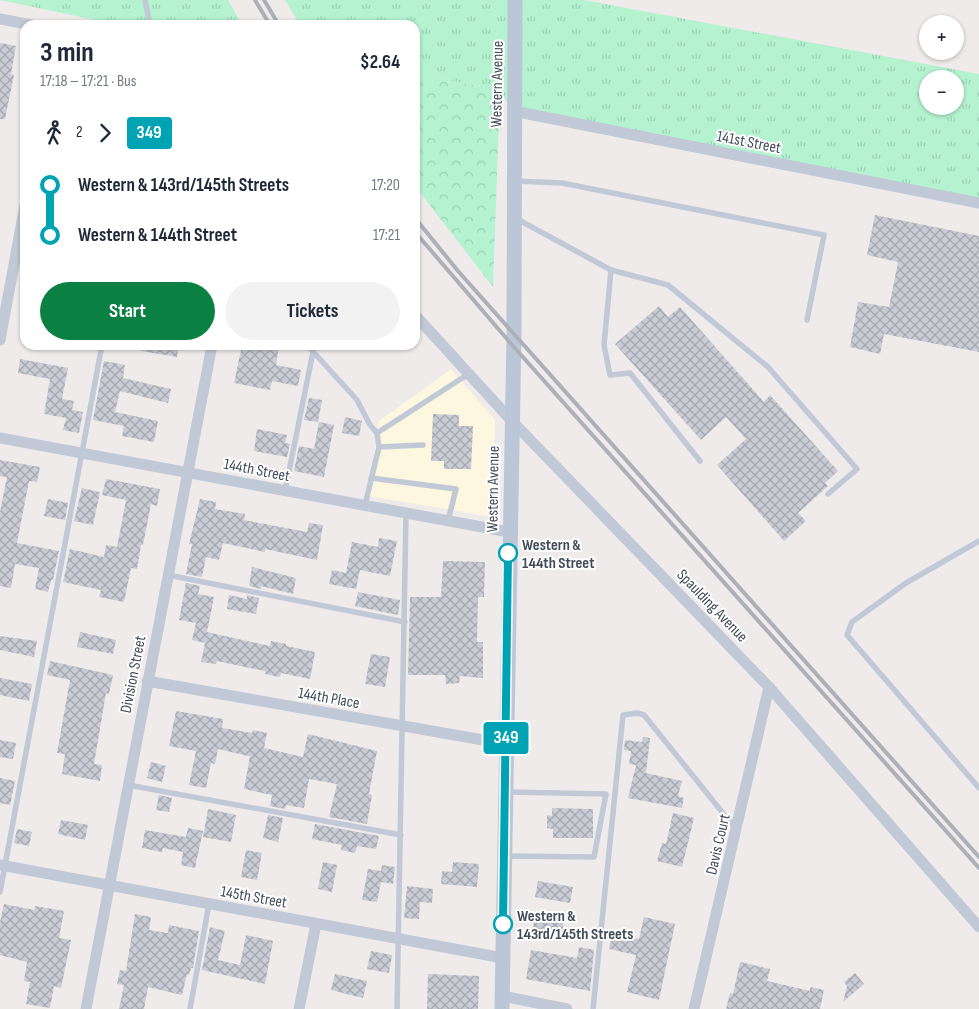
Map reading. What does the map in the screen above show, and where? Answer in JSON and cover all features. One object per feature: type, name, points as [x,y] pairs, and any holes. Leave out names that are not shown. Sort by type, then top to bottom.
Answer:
[{"type":"main road","name":"Western Avenue","points":[[502,1002],[514,333],[513,111],[515,0]]},
{"type":"street","points":[[0,19],[20,23]]},
{"type":"street","name":"141st Street","points":[[513,111],[979,203]]},
{"type":"street","points":[[0,340],[20,233]]},
{"type":"street","name":"Spaulding Avenue","points":[[420,319],[512,420],[769,687],[979,927]]},
{"type":"street","name":"Division Street","points":[[86,1009],[211,350]]},
{"type":"street","name":"144th Street","points":[[0,438],[509,532]]},
{"type":"street","name":"144th Place","points":[[147,681],[506,744]]},
{"type":"street","name":"Davis Court","points":[[694,1009],[769,687]]},
{"type":"street","name":"145th Street","points":[[2,866],[503,958]]},
{"type":"street","points":[[299,1009],[316,924]]},
{"type":"street","points":[[502,1002],[567,1009]]},
{"type":"lane","points":[[145,0],[149,20]]},
{"type":"lane","points":[[513,181],[562,183],[824,235],[807,320]]},
{"type":"lane","points":[[513,217],[611,270],[668,285],[768,367],[857,469],[828,494]]},
{"type":"lane","points":[[611,270],[604,345],[610,375],[630,373],[700,461]]},
{"type":"lane","points":[[0,892],[2,866],[101,350]]},
{"type":"lane","points":[[313,352],[358,400],[370,425],[377,433],[378,447],[365,506]]},
{"type":"lane","points":[[285,491],[313,352]]},
{"type":"lane","points":[[377,433],[470,373]]},
{"type":"lane","points":[[378,447],[423,445]]},
{"type":"lane","points":[[371,478],[456,489],[448,521]]},
{"type":"lane","points":[[397,1009],[404,726],[406,513]]},
{"type":"lane","points":[[979,541],[906,583],[852,622],[847,635],[979,788]]},
{"type":"lane","points":[[168,575],[405,622]]},
{"type":"lane","points":[[593,1009],[623,715],[637,713],[644,715],[737,830]]},
{"type":"lane","points":[[128,785],[402,835]]},
{"type":"lane","points":[[504,856],[594,857],[606,794],[505,792]]},
{"type":"lane","points":[[190,1009],[209,904]]},
{"type":"shaded area","points":[[451,369],[495,420],[492,517],[368,496],[379,421]]},
{"type":"green space","points":[[0,0],[228,0],[239,20],[95,20]]},
{"type":"green space","points":[[285,0],[584,0],[958,70],[919,70],[919,115],[964,115],[964,71],[979,74],[979,203],[513,111],[500,91],[420,74],[420,20],[297,20]]},
{"type":"green space","points":[[420,74],[500,91],[493,287],[420,192]]},
{"type":"building","points":[[0,43],[16,46],[11,74],[14,75],[5,119],[0,119]]},
{"type":"building","points":[[875,215],[979,236],[979,352],[884,334],[880,354],[850,347],[858,302],[889,307],[898,262],[867,255]]},
{"type":"building","points":[[659,306],[668,317],[680,307],[764,402],[770,395],[838,471],[825,483],[828,486],[798,513],[806,521],[784,541],[717,465],[746,439],[726,417],[701,440],[615,344]]},
{"type":"building","points":[[141,350],[178,350],[177,357]]},
{"type":"building","points":[[241,350],[278,350],[276,365],[301,370],[298,386],[272,381],[270,390],[234,383]]},
{"type":"building","points":[[20,359],[68,368],[62,399],[74,401],[72,410],[83,412],[79,433],[63,430],[66,418],[44,414],[50,379],[18,373]]},
{"type":"building","points":[[104,361],[125,365],[123,378],[171,389],[168,403],[120,391],[115,412],[158,421],[154,442],[122,436],[124,426],[93,420]]},
{"type":"building","points":[[309,398],[322,400],[318,422],[304,420]]},
{"type":"building","points":[[433,414],[459,415],[459,426],[473,426],[471,469],[444,469],[444,461],[431,461]]},
{"type":"building","points":[[345,417],[362,421],[359,436],[342,433]]},
{"type":"building","points":[[319,422],[334,425],[324,477],[294,471],[299,446],[314,449]]},
{"type":"building","points":[[257,429],[287,435],[285,443],[290,444],[287,457],[254,451]]},
{"type":"building","points":[[0,460],[40,467],[37,482],[29,481],[17,543],[59,551],[53,580],[51,580],[48,592],[35,589],[39,568],[15,564],[11,588],[0,586],[0,512],[7,477],[0,476]]},
{"type":"building","points":[[106,479],[160,489],[157,506],[151,504],[137,569],[131,568],[124,602],[99,597],[101,590],[63,582],[70,549],[104,557],[106,545],[117,547],[126,500],[102,495]]},
{"type":"building","points":[[82,488],[100,492],[93,525],[74,521]]},
{"type":"building","points":[[48,499],[68,503],[65,520],[44,516]]},
{"type":"building","points":[[200,499],[216,502],[215,509],[245,514],[244,520],[307,532],[309,523],[323,525],[317,560],[265,549],[265,552],[223,543],[219,560],[206,557],[202,577],[186,574],[192,544],[189,544]]},
{"type":"building","points":[[379,538],[397,541],[390,576],[360,570],[356,589],[329,584],[332,570],[346,573],[352,542],[378,547]]},
{"type":"building","points":[[443,561],[485,562],[484,597],[478,597],[477,642],[483,642],[483,678],[460,676],[459,683],[446,684],[445,675],[408,675],[410,597],[441,597]]},
{"type":"building","points":[[252,567],[296,578],[293,594],[261,586],[261,589],[249,586]]},
{"type":"building","points":[[186,583],[200,586],[198,594],[214,597],[207,632],[270,646],[271,641],[315,652],[310,679],[281,673],[280,677],[265,674],[265,671],[217,661],[216,664],[201,662],[205,643],[192,640],[196,623],[179,620]]},
{"type":"building","points":[[358,592],[400,600],[398,615],[355,606]]},
{"type":"building","points":[[229,595],[247,599],[247,595],[259,598],[256,614],[227,609]]},
{"type":"building","points":[[80,632],[116,640],[113,654],[77,647]]},
{"type":"building","points":[[0,636],[37,641],[34,657],[0,650]]},
{"type":"building","points":[[371,654],[390,657],[385,687],[365,684]]},
{"type":"building","points":[[50,661],[113,675],[109,694],[106,693],[94,764],[102,765],[100,781],[62,774],[65,754],[57,753],[70,680],[47,675]]},
{"type":"building","points":[[0,678],[32,684],[29,701],[0,695]]},
{"type":"building","points":[[176,711],[223,719],[222,728],[252,733],[253,730],[267,733],[264,748],[303,757],[308,734],[377,751],[369,794],[372,795],[367,824],[329,817],[337,784],[309,779],[304,808],[286,805],[285,809],[270,806],[272,795],[244,789],[250,756],[218,749],[215,764],[211,763],[206,788],[189,785],[196,751],[169,746]]},
{"type":"building","points":[[643,737],[650,738],[646,773],[682,781],[678,796],[684,798],[682,808],[628,798],[636,765],[629,764],[631,751],[624,750],[625,740],[642,742]]},
{"type":"building","points":[[0,740],[16,743],[13,759],[0,757]]},
{"type":"building","points":[[151,762],[166,766],[162,782],[147,778]]},
{"type":"building","points":[[0,778],[15,781],[10,805],[0,803]]},
{"type":"building","points":[[159,795],[172,798],[169,812],[156,810]]},
{"type":"building","points":[[552,808],[593,809],[593,838],[553,838],[553,829],[547,828],[547,815],[552,816]]},
{"type":"building","points":[[208,809],[236,815],[231,842],[203,837]]},
{"type":"building","points":[[673,813],[694,818],[682,867],[657,861],[662,843],[666,844]]},
{"type":"building","points":[[268,815],[283,818],[278,842],[263,838]]},
{"type":"building","points":[[61,820],[88,825],[85,840],[58,834]]},
{"type":"building","points":[[315,824],[379,836],[376,849],[357,846],[355,853],[341,850],[342,845],[312,839]]},
{"type":"building","points":[[188,828],[203,831],[195,868],[181,865],[183,852],[163,848],[162,852],[142,848],[145,830],[186,837]]},
{"type":"building","points":[[17,829],[32,832],[29,846],[14,843]]},
{"type":"building","points":[[246,850],[262,853],[257,880],[241,877]]},
{"type":"building","points":[[323,862],[337,865],[332,892],[318,889]]},
{"type":"building","points":[[453,862],[479,864],[477,887],[441,884],[442,871],[452,872]]},
{"type":"building","points":[[382,865],[395,867],[393,884],[381,882],[377,902],[362,900],[368,869],[381,871]]},
{"type":"building","points":[[538,881],[573,887],[570,903],[535,897]]},
{"type":"building","points":[[407,886],[433,889],[432,903],[420,902],[419,919],[404,918]]},
{"type":"building","points":[[4,904],[34,910],[35,906],[64,911],[59,938],[71,940],[61,988],[54,986],[50,1008],[26,1004],[30,982],[24,981],[27,962],[0,955],[0,922]]},
{"type":"building","points":[[135,914],[151,917],[149,930],[168,933],[169,925],[199,931],[193,968],[191,968],[189,975],[187,974],[182,995],[148,987],[144,1009],[119,1009],[124,985],[117,984],[120,970],[126,971]]},
{"type":"building","points":[[534,917],[563,919],[563,934],[533,933]]},
{"type":"building","points":[[644,917],[675,924],[659,1000],[627,992],[636,955],[609,949],[612,934],[639,939]]},
{"type":"building","points":[[210,927],[225,931],[218,960],[240,965],[246,935],[273,941],[265,984],[202,970]]},
{"type":"building","points":[[579,947],[594,950],[590,991],[526,979],[531,950],[577,958]]},
{"type":"building","points":[[371,951],[392,955],[389,973],[367,969]]},
{"type":"building","points":[[740,962],[770,969],[767,981],[810,991],[810,987],[824,990],[820,1009],[726,1009],[730,993],[733,994]]},
{"type":"building","points":[[855,973],[864,984],[843,1002],[847,986],[844,982]]},
{"type":"building","points":[[335,974],[367,981],[363,998],[331,990]]},
{"type":"building","points":[[428,974],[479,976],[478,1009],[427,1009]]},
{"type":"railway","points":[[255,0],[267,20]]},
{"type":"railway","points":[[264,0],[276,20]]},
{"type":"railway","points":[[420,224],[458,271],[979,857]]},
{"type":"railway","points":[[420,238],[513,346],[979,868]]},
{"type":"bus line","name":"349","points":[[503,924],[508,553]]},
{"type":"place","name":"Western & 144th Street","points":[[508,553]]},
{"type":"place","name":"Western & 143rd/145th Streets","points":[[503,924]]}]
